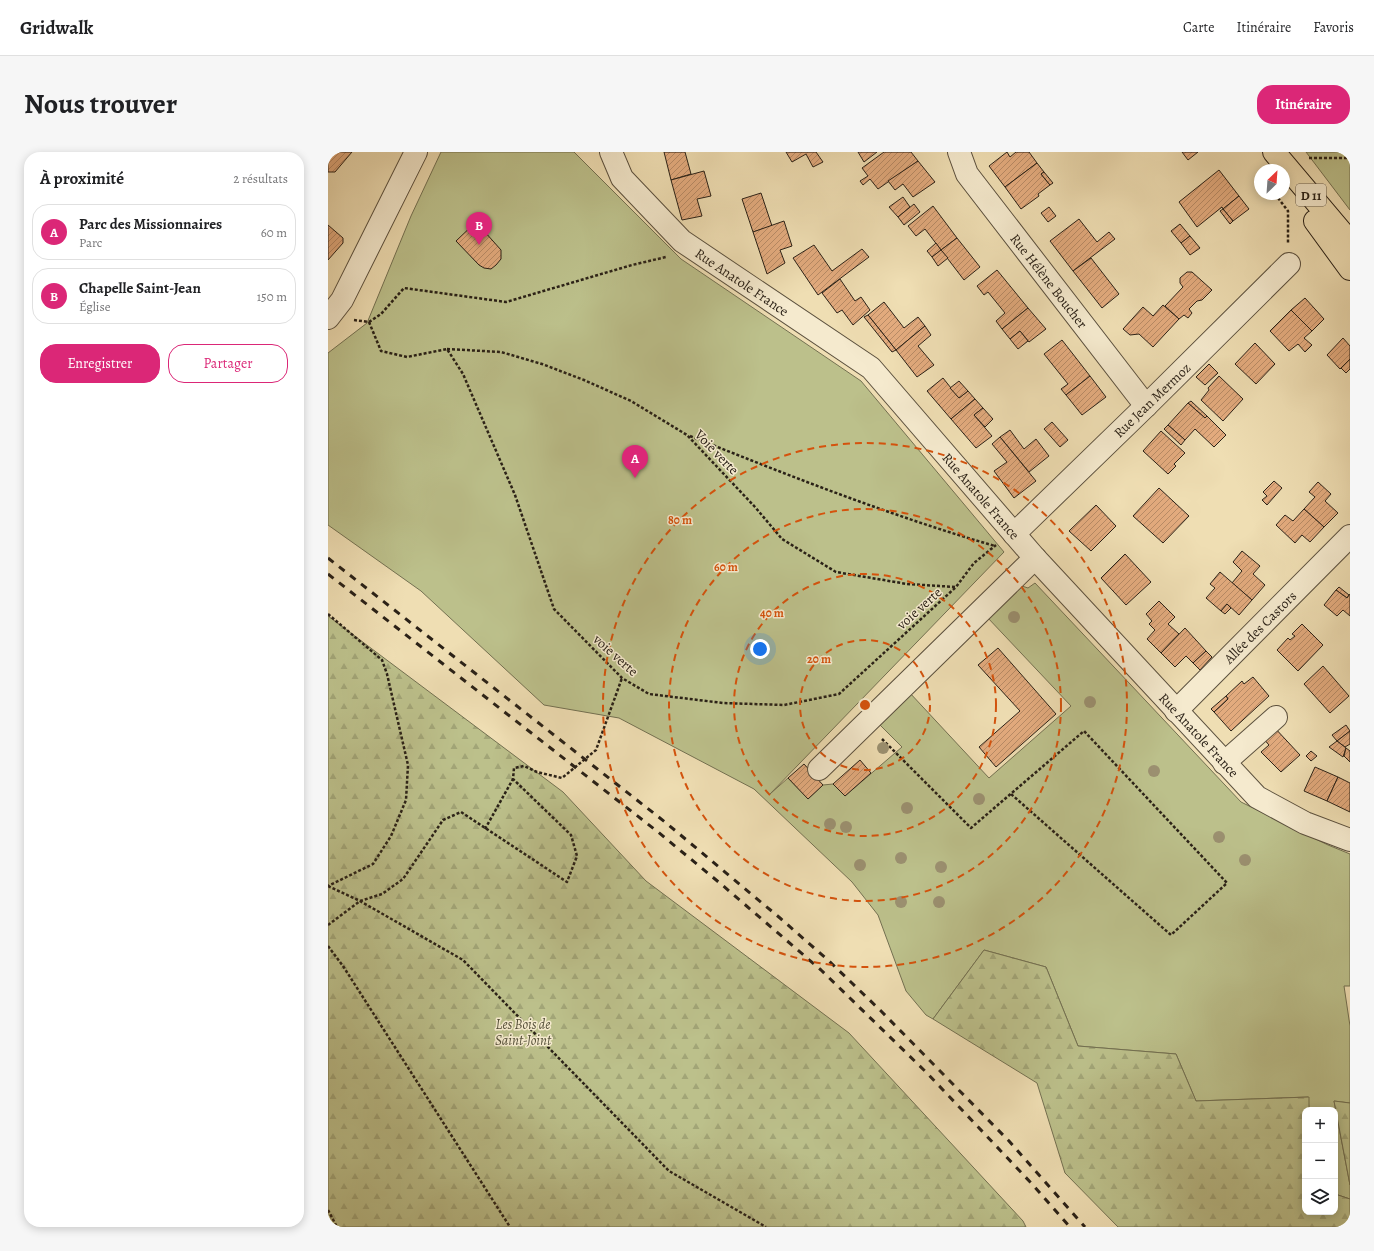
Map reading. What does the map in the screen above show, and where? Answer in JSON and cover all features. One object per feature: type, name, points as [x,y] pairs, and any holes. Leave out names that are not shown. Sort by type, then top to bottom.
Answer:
[{"type":"main road","points":[[1266,152],[1275,164]]},
{"type":"main road","name":"D 11","points":[[1274,152],[1350,242]]},
{"type":"main road","name":"D 11","points":[[1290,185],[1350,269]]},
{"type":"street","points":[[328,318],[342,300],[416,152]]},
{"type":"street","name":"Rue Anatole France","points":[[611,152],[622,178],[682,241],[871,368],[1035,558],[1257,797],[1305,823],[1350,840]]},
{"type":"street","name":"Rue Hélène Boucher","points":[[959,152],[967,174],[1146,406]]},
{"type":"street","name":"Rue Jean Mermoz","points":[[1014,534],[1289,264]]},
{"type":"street","name":"Allée des Castors","points":[[1176,710],[1348,542]]},
{"type":"street","points":[[819,768],[1035,558]]},
{"type":"street","points":[[1224,763],[1276,717]]},
{"type":"path","points":[[1308,158],[1350,158]]},
{"type":"path","points":[[1280,200],[1288,211],[1289,264]]},
{"type":"path","points":[[351,320],[369,322],[381,314],[404,288],[506,302],[632,265],[671,256]]},
{"type":"path","points":[[369,322],[381,351],[407,357],[447,349]]},
{"type":"path","name":"voie verte","points":[[447,349],[463,374],[515,495],[554,609],[622,678],[649,694],[723,703],[784,705],[839,694],[956,587],[974,563],[995,546],[1014,534]]},
{"type":"path","name":"Voie verte","points":[[447,349],[501,352],[542,364],[584,380],[631,401],[687,435],[755,507],[782,539],[836,572],[907,584],[956,587]]},
{"type":"path","points":[[687,435],[834,493],[941,531],[995,546]]},
{"type":"path","points":[[328,614],[382,660],[388,674],[408,765],[406,800],[391,836],[374,864],[328,886]]},
{"type":"path","points":[[485,829],[513,779],[514,768],[524,766],[537,772],[562,778],[596,750],[622,678]]},
{"type":"path","points":[[866,723],[971,828],[1084,731],[1227,883],[1171,935],[1011,794]]},
{"type":"path","points":[[328,925],[360,901],[382,894],[403,878],[443,820],[461,812],[567,882],[577,856],[571,835],[513,779]]},
{"type":"path","points":[[328,886],[360,901],[463,960],[669,1171],[766,1227]]},
{"type":"path","points":[[328,946],[343,966],[510,1227]]},
{"type":"path","points":[[328,1210],[337,1227]]},
{"type":"green space","points":[[441,152],[574,152],[681,259],[861,381],[1004,552],[770,794],[788,778],[808,799],[823,785],[833,784],[845,796],[902,747],[878,723],[909,692],[989,778],[1071,706],[987,617],[1007,597],[1022,586],[1028,588],[1035,583],[1241,802],[1328,845],[1350,854],[1350,986],[1344,986],[1350,1026],[1350,1103],[1334,1101],[1335,1107],[1309,1107],[1308,1097],[1196,1101],[1176,1054],[1078,1046],[1046,967],[984,950],[933,1019],[926,1015],[906,991],[878,915],[852,882],[754,789],[619,718],[544,705],[421,591],[328,525],[328,353],[367,323],[411,216]]},
{"type":"green space","points":[[1306,152],[1350,152],[1350,210]]},
{"type":"green space","name":"Les Bois de Saint-Joint","points":[[328,616],[563,792],[646,881],[849,1033],[1023,1221],[1026,1227],[328,1227]]},
{"type":"green space","points":[[984,950],[1046,967],[1078,1046],[1176,1054],[1196,1101],[1309,1097],[1309,1107],[1302,1107],[1302,1215],[1338,1215],[1338,1195],[1350,1199],[1350,1227],[1118,1227],[1065,1173],[1037,1083],[933,1019]]},
{"type":"green space","points":[[1334,1101],[1350,1103],[1350,1185],[1338,1122],[1338,1107],[1335,1107]]},
{"type":"green space","points":[[1338,1122],[1350,1185],[1350,1199],[1338,1195]]},
{"type":"building","points":[[328,152],[352,152],[335,172],[328,172]]},
{"type":"building","points":[[664,152],[685,152],[691,174],[671,180]]},
{"type":"building","points":[[786,152],[816,152],[823,162],[813,167],[806,154],[792,162]]},
{"type":"building","points":[[858,152],[877,152],[864,162]]},
{"type":"building","points":[[884,152],[911,152],[918,161],[878,189],[870,179],[863,185],[860,181],[868,176],[862,168]]},
{"type":"building","points":[[1007,152],[1010,157],[1016,152],[1029,152],[1037,163],[1005,187],[989,166]]},
{"type":"building","points":[[1182,152],[1198,152],[1188,160]]},
{"type":"building","points":[[918,161],[935,182],[913,197],[903,184],[895,190],[888,181]]},
{"type":"building","points":[[1037,163],[1044,172],[1041,174],[1050,185],[1038,194],[1039,196],[1021,209],[1005,187]]},
{"type":"building","points":[[1219,170],[1239,196],[1223,209],[1222,207],[1197,227],[1179,202]]},
{"type":"building","points":[[704,171],[711,196],[697,199],[702,216],[682,220],[671,180]]},
{"type":"building","points":[[1044,172],[1053,183],[1050,185],[1041,174]]},
{"type":"building","points":[[761,193],[772,226],[753,232],[742,199]]},
{"type":"building","points":[[1239,196],[1249,209],[1233,221],[1223,209]]},
{"type":"building","points":[[903,197],[910,207],[898,217],[889,207]]},
{"type":"building","points":[[914,204],[920,212],[904,225],[898,217]]},
{"type":"building","points":[[933,206],[957,238],[941,250],[925,229],[916,236],[908,226]]},
{"type":"building","points":[[1049,207],[1056,216],[1048,222],[1041,213]]},
{"type":"building","points":[[1223,209],[1233,221],[1230,224],[1220,211]]},
{"type":"building","points":[[1079,219],[1097,242],[1109,232],[1115,239],[1073,271],[1050,241]]},
{"type":"building","points":[[784,221],[792,246],[780,250],[785,263],[767,274],[753,232]]},
{"type":"building","points":[[476,222],[501,250],[501,259],[491,269],[484,268],[479,265],[456,241]]},
{"type":"building","points":[[1180,224],[1190,236],[1181,243],[1171,231]]},
{"type":"building","points":[[328,225],[343,238],[343,243],[328,260]]},
{"type":"building","points":[[1190,236],[1200,248],[1190,255],[1181,243]]},
{"type":"building","points":[[957,238],[980,267],[964,280],[941,250]]},
{"type":"building","points":[[936,243],[941,250],[932,257],[927,251]]},
{"type":"building","points":[[814,245],[832,271],[862,249],[869,257],[818,295],[793,258]]},
{"type":"building","points":[[941,250],[948,258],[938,266],[932,257]]},
{"type":"building","points":[[1091,258],[1119,294],[1102,308],[1073,271]]},
{"type":"building","points":[[997,270],[1028,308],[1002,329],[996,321],[1005,313],[988,292],[984,295],[977,286]]},
{"type":"building","points":[[1187,272],[1192,272],[1212,290],[1202,300],[1197,301],[1189,309],[1192,313],[1188,318],[1184,315],[1179,319],[1165,306],[1183,287],[1180,283],[1180,278]]},
{"type":"building","points":[[840,279],[855,301],[861,297],[870,310],[853,325],[842,310],[837,313],[822,293]]},
{"type":"building","points":[[1305,298],[1324,319],[1312,331],[1291,310]]},
{"type":"building","points":[[884,302],[904,328],[918,317],[925,326],[896,350],[868,315]]},
{"type":"building","points":[[1163,305],[1179,319],[1153,347],[1139,334],[1130,335],[1123,329],[1143,307],[1153,316]]},
{"type":"building","points":[[1028,308],[1046,329],[1029,342],[1020,331],[1010,339],[1002,329]]},
{"type":"building","points":[[1291,310],[1312,331],[1304,338],[1312,345],[1305,352],[1298,344],[1289,351],[1270,331]]},
{"type":"building","points":[[868,315],[896,350],[892,352],[864,317]]},
{"type":"building","points":[[925,326],[931,335],[918,346],[934,365],[917,377],[896,350]]},
{"type":"building","points":[[1020,331],[1028,341],[1018,349],[1010,339]]},
{"type":"building","points":[[1343,338],[1350,346],[1350,359],[1340,369],[1327,355]]},
{"type":"building","points":[[1062,340],[1090,376],[1066,395],[1061,389],[1068,384],[1044,354]]},
{"type":"building","points":[[1255,343],[1275,364],[1256,384],[1235,364]]},
{"type":"building","points":[[1350,359],[1350,369],[1346,373],[1341,368]]},
{"type":"building","points":[[1209,364],[1218,373],[1205,385],[1196,377]]},
{"type":"building","points":[[1090,376],[1106,397],[1082,415],[1066,395]]},
{"type":"building","points":[[1219,376],[1243,399],[1223,421],[1201,400],[1209,390],[1208,388]]},
{"type":"building","points":[[943,378],[959,398],[968,391],[975,399],[951,419],[927,391]]},
{"type":"building","points":[[959,381],[968,391],[959,398],[950,388]]},
{"type":"building","points":[[975,399],[983,408],[974,415],[992,436],[976,448],[951,419]]},
{"type":"building","points":[[1191,401],[1207,416],[1205,418],[1188,403]]},
{"type":"building","points":[[1188,403],[1205,418],[1207,416],[1226,435],[1214,447],[1195,429],[1185,440],[1168,425]]},
{"type":"building","points":[[983,408],[993,419],[985,427],[974,415]]},
{"type":"building","points":[[1052,422],[1068,440],[1060,447],[1044,429]]},
{"type":"building","points":[[1168,425],[1185,440],[1181,445],[1164,429]]},
{"type":"building","points":[[1010,430],[1024,449],[1036,439],[1049,456],[1029,472],[1000,437]]},
{"type":"building","points":[[1161,431],[1185,453],[1174,464],[1176,466],[1168,474],[1143,451]]},
{"type":"building","points":[[1000,437],[1036,481],[1014,498],[994,471],[1007,462],[992,444]]},
{"type":"building","points":[[1274,481],[1282,488],[1267,505],[1262,500],[1267,496],[1263,492]]},
{"type":"building","points":[[1318,482],[1331,494],[1325,501],[1338,513],[1324,527],[1304,509],[1315,497],[1309,492]]},
{"type":"building","points":[[1159,488],[1189,516],[1163,543],[1133,516]]},
{"type":"building","points":[[1096,505],[1116,526],[1091,551],[1069,531]]},
{"type":"building","points":[[1304,509],[1324,527],[1310,542],[1302,535],[1295,543],[1276,525],[1285,515],[1293,521]]},
{"type":"building","points":[[1242,551],[1260,566],[1253,574],[1265,585],[1252,600],[1232,583],[1242,571],[1233,562]]},
{"type":"building","points":[[1125,554],[1151,582],[1126,605],[1101,578]]},
{"type":"building","points":[[1220,572],[1252,600],[1239,615],[1227,604],[1221,611],[1206,598],[1215,588],[1210,584]]},
{"type":"building","points":[[1339,587],[1349,595],[1347,598],[1336,590]]},
{"type":"building","points":[[1336,590],[1347,598],[1350,594],[1350,616],[1343,610],[1337,616],[1324,605]]},
{"type":"building","points":[[1159,601],[1175,617],[1168,624],[1179,634],[1161,653],[1147,639],[1155,630],[1149,624],[1152,621],[1146,614]]},
{"type":"building","points":[[1227,604],[1231,608],[1225,614],[1221,611]]},
{"type":"building","points":[[1302,624],[1323,645],[1298,671],[1277,650],[1288,638],[1290,640],[1295,636],[1292,634]]},
{"type":"building","points":[[1185,628],[1206,651],[1193,663],[1186,656],[1175,667],[1161,653]]},
{"type":"building","points":[[998,648],[1056,714],[996,767],[979,747],[1020,711],[978,665]]},
{"type":"building","points":[[1206,651],[1212,657],[1200,670],[1193,663]]},
{"type":"building","points":[[1323,666],[1349,696],[1330,713],[1304,684]]},
{"type":"building","points":[[1253,677],[1269,696],[1231,731],[1214,712],[1228,699],[1226,696],[1242,681],[1244,684]]},
{"type":"building","points":[[1226,696],[1228,699],[1214,712],[1211,709]]},
{"type":"building","points":[[1346,725],[1350,731],[1337,741],[1332,735]]},
{"type":"building","points":[[1273,726],[1300,755],[1281,772],[1261,752],[1269,745],[1262,737]]},
{"type":"building","points":[[1350,731],[1350,744],[1345,747],[1337,741]]},
{"type":"building","points":[[1337,741],[1346,748],[1343,757],[1329,747]]},
{"type":"building","points":[[1346,748],[1350,751],[1350,762],[1344,756]]},
{"type":"building","points":[[1311,751],[1317,756],[1311,761],[1306,756]]},
{"type":"building","points":[[860,760],[871,773],[845,796],[833,784]]},
{"type":"building","points":[[804,764],[823,785],[808,799],[788,778]]},
{"type":"building","points":[[1315,767],[1338,777],[1327,801],[1304,791]]},
{"type":"building","points":[[1338,777],[1350,783],[1350,812],[1327,801]]},
{"type":"railway","points":[[328,558],[665,822],[829,961],[881,1011],[1009,1141],[1085,1227]]},
{"type":"railway","points":[[328,574],[658,832],[821,970],[926,1072],[1033,1185],[1070,1227]]},
{"type":"place","name":"Chapelle Saint-Jean","points":[[479,245]]},
{"type":"place","name":"Parc des Missionnaires","points":[[635,478]]}]
